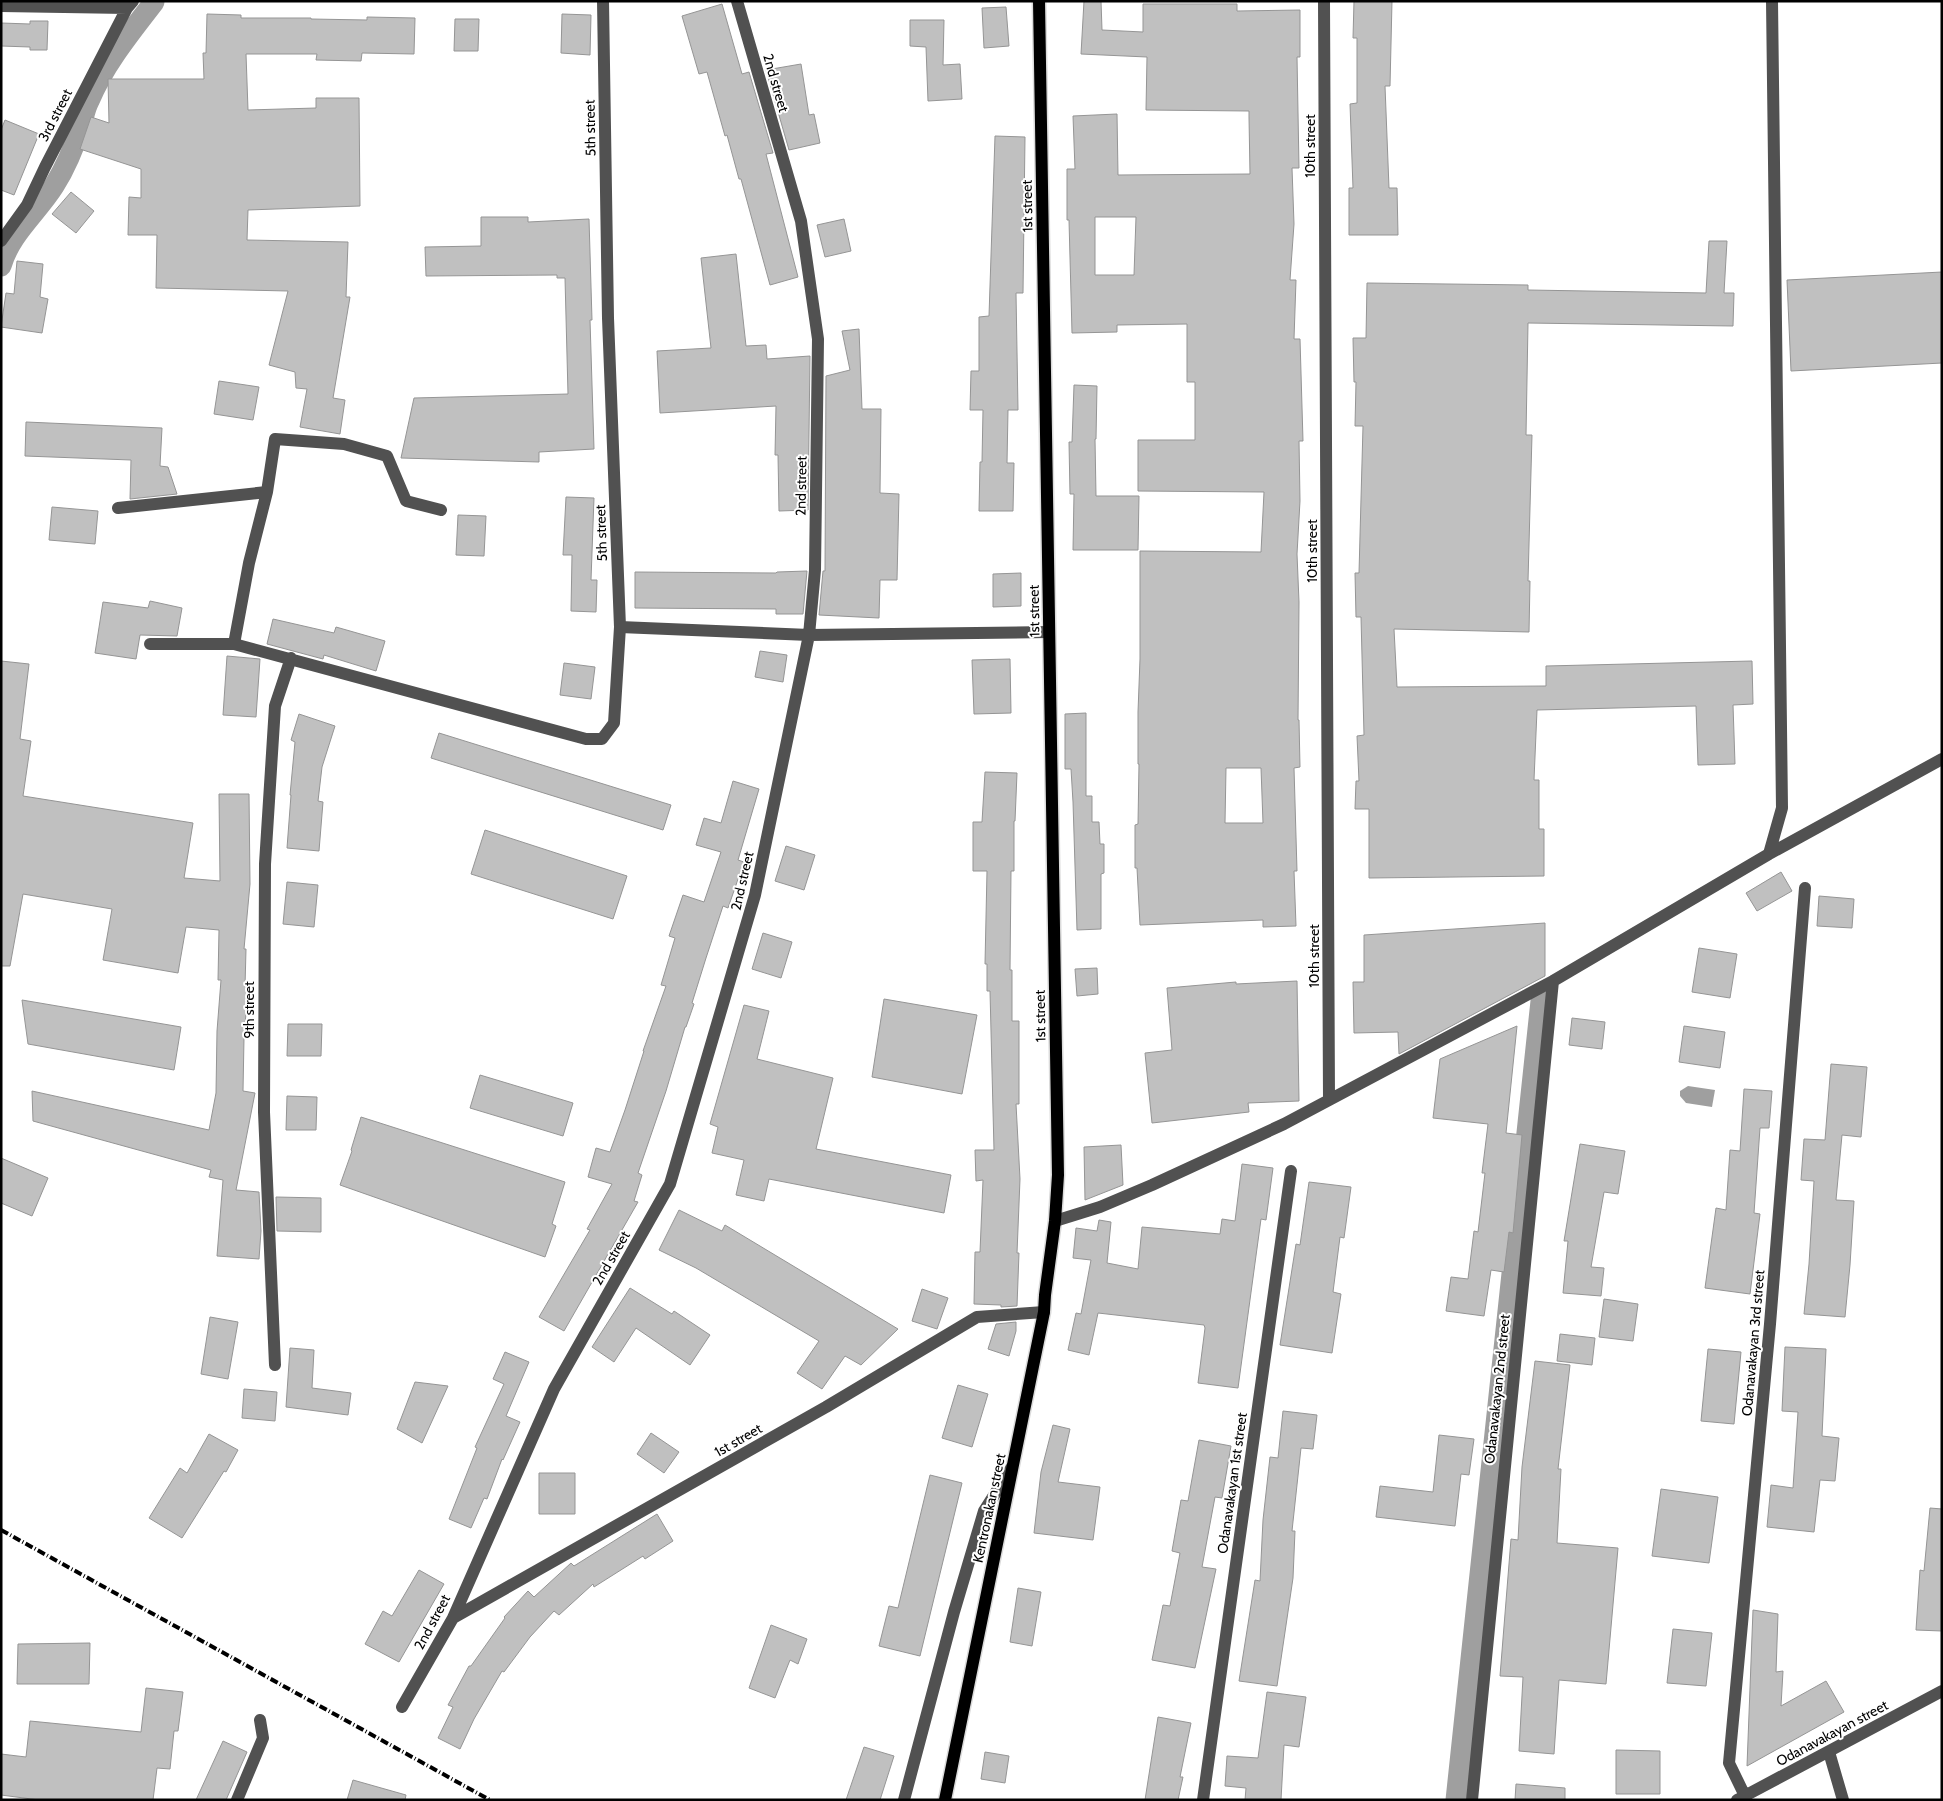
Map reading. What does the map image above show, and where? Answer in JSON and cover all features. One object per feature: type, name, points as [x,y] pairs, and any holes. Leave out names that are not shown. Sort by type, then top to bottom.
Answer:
[{"type":"main road","name":"1st street","points":[[1039,1],[1058,1174],[1055,1221]]},
{"type":"main road","name":"Kentronakan street","points":[[945,1800],[1044,1312],[1055,1221]]},
{"type":"street","name":"5th street","points":[[291,658],[586,739],[602,739],[614,723],[620,627],[608,318],[603,1]]},
{"type":"street","name":"2nd street","points":[[402,1707],[453,1618],[554,1389],[670,1184],[755,895],[810,635],[815,570],[818,339],[801,221],[737,1]]},
{"type":"street","name":"10th street","points":[[1324,1],[1330,1100]]},
{"type":"street","points":[[1769,854],[1782,808],[1772,1]]},
{"type":"street","points":[[1,6],[130,5]]},
{"type":"street","name":"3rd street","points":[[1,241],[27,205],[130,5]]},
{"type":"street","points":[[234,644],[248,563],[267,492],[275,439],[344,444],[387,456],[406,501],[441,510]]},
{"type":"street","points":[[118,508],[267,492]]},
{"type":"street","points":[[620,627],[810,635],[1049,632]]},
{"type":"street","points":[[150,644],[234,644],[291,658]]},
{"type":"street","name":"9th street","points":[[275,1365],[264,1112],[265,864],[275,706],[291,658]]},
{"type":"street","points":[[1055,1221],[1100,1207],[1152,1185],[1284,1124],[1553,981],[1769,854],[1942,759]]},
{"type":"street","name":"Odanavakayan 3rd street","points":[[1741,1798],[1729,1763],[1771,1314],[1805,888]]},
{"type":"street","name":"Odanavakayan 2nd street","points":[[1472,1800],[1553,981]]},
{"type":"street","name":"Odanavakayan 1st street","points":[[1203,1800],[1291,1171]]},
{"type":"street","name":"1st street","points":[[453,1618],[826,1407],[977,1317],[1044,1312]]},
{"type":"street","points":[[904,1800],[954,1612],[984,1511],[1013,1464]]},
{"type":"street","name":"Odanavakayan street","points":[[1741,1798],[1942,1691]]},
{"type":"street","points":[[237,1800],[263,1738],[260,1720]]},
{"type":"street","points":[[1829,1752],[1843,1800]]},
{"type":"shaded area","points":[[1688,1086],[1715,1090],[1712,1107],[1686,1103],[1680,1096],[1680,1091]]},
{"type":"building","points":[[1084,1],[1101,1],[1102,30],[1143,32],[1143,4],[1237,4],[1237,11],[1300,10],[1300,57],[1297,57],[1299,168],[1292,168],[1294,224],[1290,280],[1296,280],[1294,339],[1300,339],[1303,441],[1299,441],[1300,501],[1297,554],[1300,767],[1294,768],[1297,871],[1294,871],[1296,926],[1263,927],[1263,920],[1140,925],[1137,868],[1135,868],[1135,825],[1138,824],[1140,551],[1261,552],[1264,492],[1138,491],[1138,440],[1195,440],[1195,382],[1187,382],[1187,324],[1117,325],[1117,332],[1072,333],[1069,220],[1067,220],[1067,169],[1075,169],[1073,116],[1117,114],[1118,175],[1250,174],[1249,111],[1146,110],[1147,57],[1081,54]],"holes":[[[1095,217],[1136,217],[1134,275],[1095,275]],[[1226,768],[1261,768],[1263,823],[1225,823]]]},
{"type":"building","points":[[1354,1],[1392,1],[1390,86],[1385,86],[1389,188],[1397,188],[1398,235],[1349,235],[1349,188],[1353,188],[1350,104],[1357,103],[1357,38],[1353,38]]},
{"type":"building","points":[[722,4],[742,74],[749,72],[773,153],[766,154],[798,277],[770,285],[741,179],[739,179],[727,135],[725,136],[707,72],[699,74],[682,16]]},
{"type":"building","points":[[1006,7],[1009,46],[984,48],[982,8]]},
{"type":"building","points":[[207,14],[241,15],[241,18],[367,20],[367,17],[415,18],[414,54],[362,53],[361,61],[316,60],[317,54],[246,54],[248,110],[316,108],[316,98],[359,98],[360,206],[248,210],[247,240],[348,242],[346,297],[350,297],[333,398],[345,400],[340,434],[300,427],[307,389],[296,388],[295,372],[269,365],[288,291],[156,288],[157,235],[128,235],[129,197],[141,198],[141,169],[80,149],[91,117],[109,123],[108,79],[204,79],[203,53],[206,53]]},
{"type":"building","points":[[562,14],[591,15],[590,55],[561,53]]},
{"type":"building","points":[[455,19],[479,19],[478,51],[454,51]]},
{"type":"building","points":[[910,20],[944,20],[943,65],[960,64],[962,99],[928,101],[926,47],[910,46]]},
{"type":"building","points":[[30,21],[48,21],[47,50],[30,50],[30,47],[1,46],[1,23],[30,24]]},
{"type":"building","points":[[801,64],[809,115],[814,114],[820,143],[789,150],[766,70]]},
{"type":"building","points":[[5,120],[39,134],[14,195],[1,190],[1,130]]},
{"type":"building","points":[[995,136],[1025,137],[1023,293],[1016,293],[1018,410],[1008,410],[1007,463],[1014,463],[1013,511],[979,511],[983,410],[970,410],[971,371],[979,371],[979,317],[989,316]]},
{"type":"building","points":[[71,192],[94,211],[76,233],[52,214]]},
{"type":"building","points":[[481,217],[528,217],[528,222],[589,219],[594,449],[539,452],[539,462],[401,458],[414,398],[568,394],[565,278],[557,278],[557,275],[426,276],[425,247],[481,246]]},
{"type":"building","points":[[844,219],[851,251],[825,257],[817,225]]},
{"type":"building","points":[[1709,241],[1727,241],[1724,293],[1734,293],[1733,326],[1528,323],[1526,435],[1532,435],[1528,581],[1530,581],[1529,632],[1394,629],[1397,687],[1546,686],[1546,666],[1752,661],[1753,704],[1733,705],[1735,764],[1698,765],[1696,706],[1537,710],[1534,780],[1539,780],[1539,829],[1544,829],[1544,876],[1369,878],[1369,809],[1355,809],[1356,781],[1359,781],[1357,736],[1364,735],[1361,617],[1356,617],[1355,573],[1359,573],[1363,426],[1355,426],[1356,382],[1354,382],[1353,338],[1366,338],[1367,283],[1528,285],[1528,290],[1706,293]]},
{"type":"building","points":[[736,254],[746,346],[766,345],[767,359],[810,356],[808,510],[779,511],[778,455],[775,455],[776,406],[660,413],[657,351],[711,348],[701,258]]},
{"type":"building","points":[[17,261],[43,264],[40,297],[48,299],[42,333],[1,327],[6,293],[14,294]]},
{"type":"building","points":[[1942,272],[1942,363],[1791,371],[1787,280]]},
{"type":"building","points":[[859,329],[862,409],[881,409],[880,493],[899,494],[897,580],[880,580],[879,618],[819,615],[823,571],[825,571],[826,376],[850,370],[842,331]]},
{"type":"building","points":[[219,381],[259,387],[253,420],[214,414]]},
{"type":"building","points":[[1074,385],[1097,386],[1095,439],[1096,496],[1139,496],[1138,550],[1073,550],[1074,494],[1070,494],[1069,442],[1072,442]]},
{"type":"building","points":[[26,422],[162,428],[160,466],[168,467],[177,494],[130,499],[131,460],[25,456]]},
{"type":"building","points":[[566,497],[594,498],[591,580],[597,580],[596,612],[571,611],[572,555],[563,555]]},
{"type":"building","points":[[52,507],[98,511],[95,544],[49,540]]},
{"type":"building","points":[[458,515],[486,516],[484,556],[456,555]]},
{"type":"building","points":[[807,571],[803,614],[776,614],[776,609],[635,608],[635,572],[776,573]]},
{"type":"building","points":[[1021,573],[1021,606],[993,607],[993,574]]},
{"type":"building","points":[[150,601],[182,608],[177,636],[140,635],[136,659],[95,653],[103,602],[148,608]]},
{"type":"building","points":[[273,619],[334,633],[336,627],[385,641],[376,671],[324,655],[323,659],[267,644]]},
{"type":"building","points":[[760,651],[787,655],[783,682],[755,677]]},
{"type":"building","points":[[227,656],[260,659],[256,717],[223,715]]},
{"type":"building","points":[[1010,659],[1011,713],[974,714],[972,660]]},
{"type":"building","points":[[1,661],[29,664],[20,739],[31,741],[23,796],[193,823],[184,878],[220,881],[219,794],[249,794],[250,884],[244,949],[246,949],[245,987],[248,988],[244,1038],[243,1091],[255,1093],[236,1190],[259,1192],[261,1231],[259,1259],[217,1256],[223,1180],[209,1177],[211,1170],[33,1121],[32,1091],[209,1130],[216,1093],[217,1031],[221,980],[218,980],[219,930],[186,927],[178,973],[103,960],[112,909],[23,894],[10,966],[1,966]]},
{"type":"building","points":[[564,663],[595,667],[591,699],[560,695]]},
{"type":"building","points":[[1086,713],[1086,796],[1092,796],[1092,822],[1099,822],[1100,844],[1104,844],[1104,873],[1101,874],[1101,929],[1077,930],[1073,802],[1071,769],[1065,769],[1065,714]]},
{"type":"building","points":[[299,714],[335,726],[322,767],[318,801],[323,802],[319,851],[287,848],[295,742],[291,740]]},
{"type":"building","points":[[439,733],[671,805],[663,830],[431,758]]},
{"type":"building","points":[[985,772],[1017,773],[1014,821],[1014,871],[1011,871],[1010,970],[1012,970],[1012,1021],[1019,1021],[1019,1104],[1016,1104],[1020,1179],[1017,1253],[1019,1253],[1017,1306],[1001,1307],[1001,1305],[974,1304],[975,1252],[980,1252],[983,1180],[976,1181],[975,1150],[994,1150],[990,991],[987,991],[987,964],[985,964],[987,871],[973,871],[973,822],[982,822]]},
{"type":"building","points":[[733,781],[759,789],[738,860],[744,862],[728,908],[723,906],[692,1003],[694,1004],[638,1173],[642,1175],[634,1201],[638,1202],[564,1331],[539,1317],[590,1230],[587,1229],[612,1184],[588,1177],[596,1148],[610,1152],[625,1110],[666,986],[661,985],[675,938],[669,936],[683,895],[704,902],[721,852],[696,845],[704,818],[721,823]]},
{"type":"building","points":[[485,830],[627,876],[613,919],[471,874]]},
{"type":"building","points":[[786,846],[815,855],[804,890],[775,881]]},
{"type":"building","points":[[1781,872],[1792,891],[1757,911],[1746,893]]},
{"type":"building","points":[[287,882],[318,885],[314,927],[283,924]]},
{"type":"building","points":[[1819,896],[1854,899],[1852,928],[1817,926]]},
{"type":"building","points":[[1545,923],[1545,976],[1399,1054],[1398,1032],[1354,1033],[1353,982],[1364,982],[1364,935]]},
{"type":"building","points":[[763,933],[792,942],[781,978],[752,969]]},
{"type":"building","points":[[1699,948],[1737,954],[1730,998],[1692,992]]},
{"type":"building","points":[[1097,968],[1098,994],[1077,996],[1075,969]]},
{"type":"building","points":[[1297,981],[1299,1101],[1248,1103],[1249,1112],[1152,1123],[1145,1053],[1172,1050],[1167,988],[1236,982],[1236,984]]},
{"type":"building","points":[[884,999],[977,1015],[962,1094],[872,1077]]},
{"type":"building","points":[[22,1000],[181,1027],[174,1070],[28,1044]]},
{"type":"building","points":[[744,1005],[769,1011],[757,1059],[833,1078],[816,1149],[951,1175],[944,1213],[769,1179],[764,1201],[736,1195],[744,1160],[712,1153],[718,1127],[710,1124]]},
{"type":"building","points":[[1572,1018],[1605,1022],[1602,1049],[1569,1045]]},
{"type":"building","points":[[288,1024],[322,1024],[321,1056],[287,1056]]},
{"type":"building","points":[[1517,1026],[1506,1133],[1522,1135],[1513,1233],[1509,1232],[1504,1272],[1491,1270],[1484,1316],[1446,1311],[1451,1277],[1468,1279],[1474,1231],[1478,1232],[1485,1173],[1482,1173],[1488,1124],[1433,1118],[1440,1059]]},
{"type":"building","points":[[1684,1026],[1725,1032],[1720,1068],[1679,1062]]},
{"type":"building","points":[[1831,1064],[1867,1067],[1861,1137],[1842,1135],[1836,1200],[1854,1201],[1845,1317],[1804,1314],[1814,1181],[1801,1180],[1804,1139],[1825,1140]]},
{"type":"building","points":[[480,1075],[573,1103],[563,1136],[470,1108]]},
{"type":"building","points":[[1744,1089],[1772,1091],[1769,1128],[1760,1128],[1754,1213],[1760,1214],[1750,1294],[1705,1288],[1716,1208],[1726,1210],[1730,1150],[1740,1151]]},
{"type":"building","points":[[287,1096],[317,1097],[316,1130],[286,1130]]},
{"type":"building","points":[[361,1117],[565,1182],[552,1224],[556,1226],[545,1257],[340,1185]]},
{"type":"building","points":[[1580,1144],[1625,1151],[1618,1194],[1604,1192],[1591,1267],[1604,1268],[1601,1296],[1563,1293],[1568,1241],[1564,1241]]},
{"type":"building","points":[[1121,1145],[1123,1185],[1085,1200],[1084,1147]]},
{"type":"building","points":[[1,1158],[48,1178],[32,1216],[1,1203]]},
{"type":"building","points":[[1242,1164],[1273,1168],[1266,1220],[1261,1219],[1238,1388],[1198,1383],[1204,1325],[1098,1313],[1089,1355],[1068,1350],[1076,1313],[1081,1314],[1091,1260],[1073,1258],[1076,1228],[1097,1231],[1099,1220],[1111,1222],[1107,1263],[1138,1269],[1142,1227],[1220,1234],[1222,1219],[1235,1221]]},
{"type":"building","points":[[1309,1182],[1351,1187],[1344,1238],[1340,1237],[1333,1292],[1341,1294],[1332,1353],[1280,1345],[1296,1244],[1300,1245]]},
{"type":"building","points":[[276,1197],[321,1198],[321,1232],[277,1231]]},
{"type":"building","points":[[679,1210],[722,1231],[725,1225],[898,1329],[861,1365],[845,1356],[822,1389],[797,1373],[819,1341],[696,1268],[659,1250]]},
{"type":"building","points":[[630,1288],[672,1314],[674,1311],[710,1335],[690,1365],[636,1328],[614,1362],[592,1347]]},
{"type":"building","points":[[922,1289],[948,1298],[937,1329],[912,1321]]},
{"type":"building","points":[[1604,1299],[1638,1304],[1633,1341],[1599,1337]]},
{"type":"building","points":[[210,1317],[238,1322],[228,1379],[201,1374]]},
{"type":"building","points":[[1016,1322],[1016,1331],[1009,1356],[988,1349],[996,1324]]},
{"type":"building","points":[[1560,1334],[1595,1338],[1592,1365],[1557,1361]]},
{"type":"building","points":[[1785,1347],[1826,1349],[1822,1436],[1839,1438],[1835,1481],[1820,1480],[1814,1532],[1767,1527],[1771,1485],[1793,1488],[1798,1412],[1782,1411]]},
{"type":"building","points":[[290,1348],[314,1350],[312,1388],[351,1393],[348,1415],[286,1407]]},
{"type":"building","points":[[1708,1349],[1741,1352],[1734,1424],[1701,1421]]},
{"type":"building","points":[[505,1352],[529,1362],[506,1416],[520,1422],[502,1459],[487,1499],[484,1498],[471,1528],[449,1519],[477,1448],[475,1447],[504,1384],[493,1379]]},
{"type":"building","points":[[1535,1361],[1570,1365],[1558,1469],[1561,1469],[1557,1543],[1618,1548],[1606,1684],[1559,1680],[1554,1754],[1519,1751],[1523,1677],[1500,1676],[1511,1539],[1518,1540],[1522,1467]]},
{"type":"building","points":[[415,1382],[448,1386],[422,1443],[397,1429]]},
{"type":"building","points":[[958,1385],[988,1394],[972,1447],[942,1438]]},
{"type":"building","points":[[244,1389],[277,1392],[275,1421],[242,1418]]},
{"type":"building","points":[[1283,1411],[1317,1415],[1313,1449],[1301,1448],[1292,1531],[1295,1531],[1293,1578],[1277,1686],[1239,1681],[1255,1580],[1260,1581],[1263,1520],[1270,1457],[1278,1458]]},
{"type":"building","points":[[1053,1425],[1070,1429],[1058,1482],[1100,1487],[1093,1540],[1034,1533],[1041,1472]]},
{"type":"building","points":[[651,1433],[679,1452],[664,1473],[637,1454]]},
{"type":"building","points":[[209,1434],[238,1450],[226,1472],[224,1471],[182,1538],[149,1518],[180,1468],[187,1473]]},
{"type":"building","points":[[1439,1435],[1474,1439],[1469,1475],[1461,1474],[1455,1526],[1376,1517],[1380,1486],[1433,1492]]},
{"type":"building","points":[[1199,1440],[1231,1446],[1222,1498],[1215,1497],[1202,1567],[1216,1569],[1195,1668],[1152,1660],[1163,1605],[1170,1606],[1180,1553],[1172,1551],[1181,1500],[1188,1501]]},
{"type":"building","points":[[539,1473],[575,1473],[575,1514],[539,1514]]},
{"type":"building","points":[[930,1475],[962,1483],[920,1656],[879,1646],[889,1606],[898,1608]]},
{"type":"building","points":[[1661,1489],[1718,1497],[1709,1563],[1652,1556]]},
{"type":"building","points":[[1930,1508],[1942,1509],[1942,1631],[1916,1630],[1920,1570],[1924,1571]]},
{"type":"building","points":[[657,1514],[673,1541],[645,1559],[643,1556],[594,1587],[593,1584],[559,1615],[554,1611],[530,1637],[504,1672],[502,1671],[474,1719],[460,1749],[438,1738],[453,1707],[448,1705],[469,1666],[471,1666],[504,1617],[528,1591],[534,1597],[571,1563],[574,1566]]},
{"type":"building","points":[[419,1570],[444,1584],[399,1662],[365,1644],[383,1611],[392,1616]]},
{"type":"building","points":[[1018,1588],[1041,1592],[1032,1646],[1010,1642]]},
{"type":"building","points":[[1753,1610],[1778,1614],[1776,1672],[1783,1671],[1781,1706],[1826,1681],[1844,1712],[1747,1766]]},
{"type":"building","points":[[771,1625],[807,1639],[798,1664],[790,1660],[775,1698],[749,1688]]},
{"type":"building","points":[[1673,1629],[1712,1633],[1706,1686],[1667,1683]]},
{"type":"building","points":[[90,1643],[89,1684],[17,1684],[18,1644]]},
{"type":"building","points":[[146,1688],[183,1692],[178,1731],[174,1731],[170,1769],[157,1768],[153,1800],[39,1800],[1,1795],[1,1754],[26,1757],[30,1721],[141,1732]]},
{"type":"building","points":[[1267,1692],[1306,1697],[1299,1747],[1284,1745],[1281,1800],[1245,1800],[1246,1788],[1225,1786],[1227,1756],[1258,1758]]},
{"type":"building","points":[[1158,1717],[1191,1723],[1180,1777],[1183,1777],[1178,1800],[1145,1800]]},
{"type":"building","points":[[223,1741],[247,1752],[226,1800],[196,1800]]},
{"type":"building","points":[[864,1747],[894,1756],[880,1800],[846,1800]]},
{"type":"building","points":[[1616,1750],[1660,1751],[1660,1794],[1616,1794]]},
{"type":"building","points":[[985,1752],[1009,1756],[1005,1783],[981,1779]]},
{"type":"building","points":[[353,1780],[406,1795],[405,1800],[347,1800]]},
{"type":"building","points":[[1516,1784],[1565,1788],[1565,1800],[1515,1800]]},
{"type":"waterway","points":[[1,266],[5,254],[17,234],[54,186],[70,156],[86,106],[102,75],[154,2]]},
{"type":"waterway","points":[[1456,1800],[1541,1001]]},
{"type":"railway","points":[[1,1530],[490,1800]]}]
